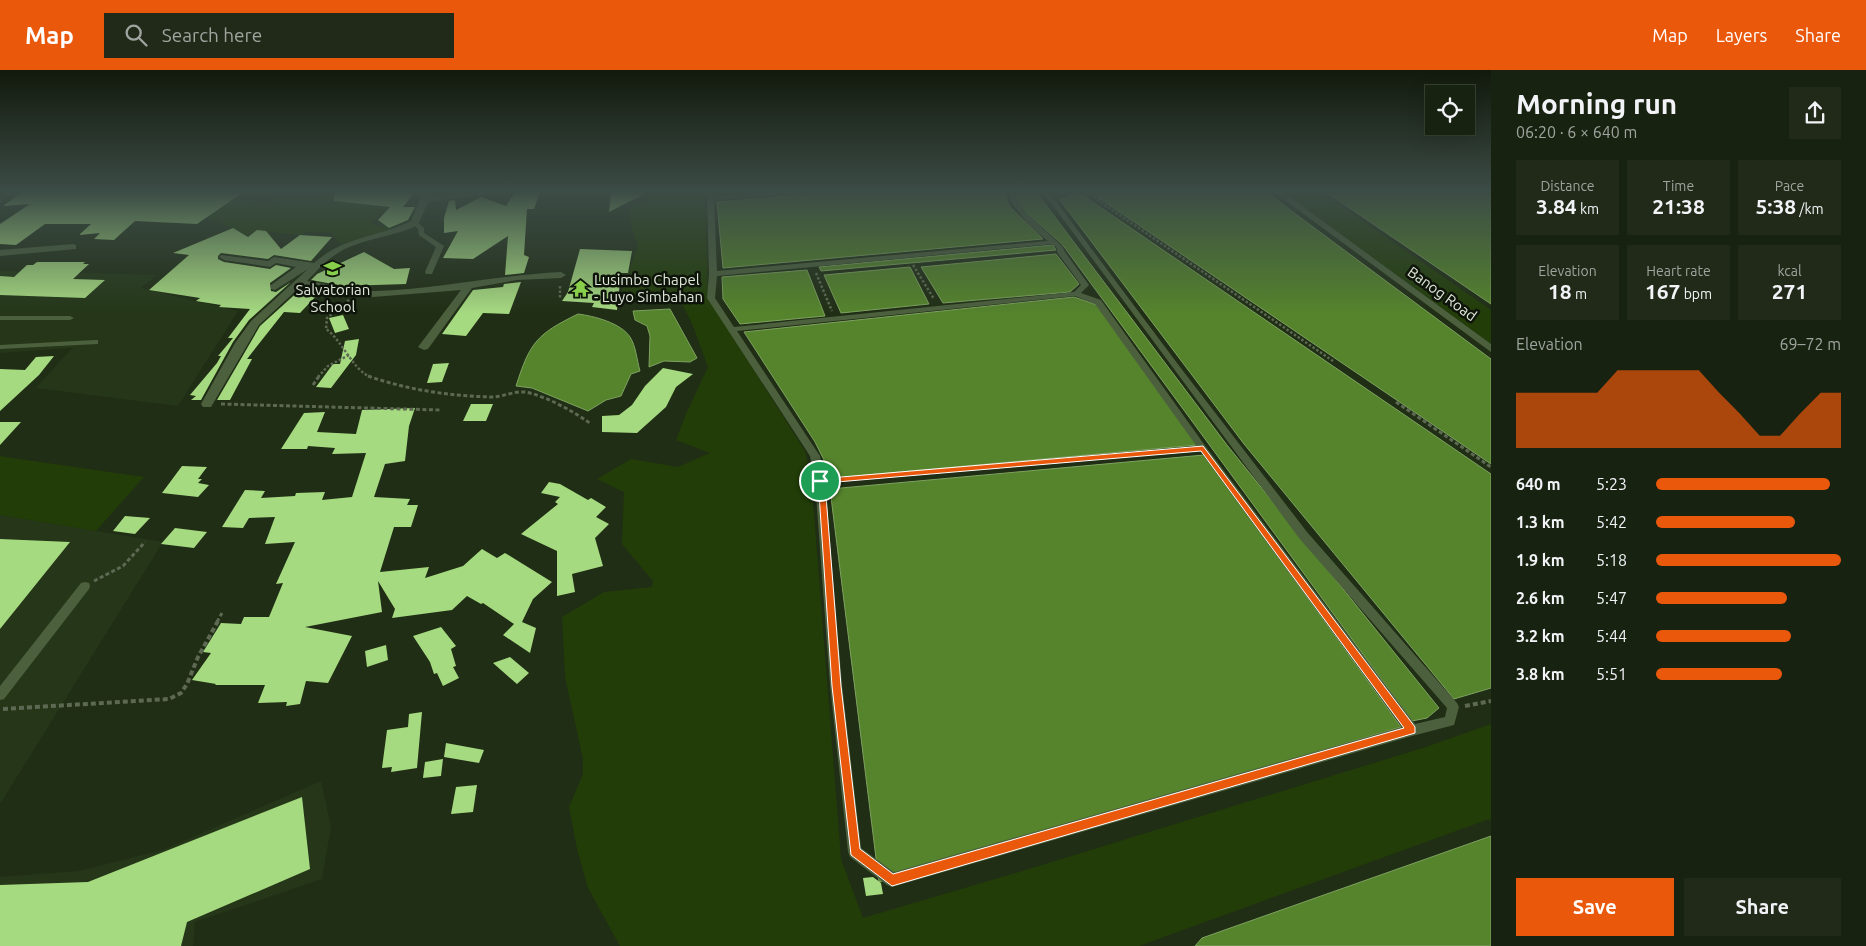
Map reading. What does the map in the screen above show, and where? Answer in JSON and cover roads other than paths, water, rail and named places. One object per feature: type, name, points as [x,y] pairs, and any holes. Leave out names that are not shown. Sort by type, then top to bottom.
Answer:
[{"type":"street","points":[[207,404],[241,343],[255,323],[336,250],[392,233]]},
{"type":"street","name":"Banog Road","points":[[1333,233],[1491,349]]},
{"type":"street","points":[[0,253],[73,248]]},
{"type":"street","points":[[224,257],[270,264],[274,260],[317,267]]},
{"type":"street","points":[[275,287],[304,265]]},
{"type":"street","points":[[300,283],[373,294],[469,286],[517,277],[561,275]]},
{"type":"street","points":[[424,347],[469,286]]},
{"type":"lane","points":[[421,233],[440,246],[429,272]]},
{"type":"lane","points":[[711,233],[713,274],[711,298],[734,329],[815,456],[820,481],[836,686],[855,852],[892,880],[1412,730],[1450,721],[1453,707],[1303,535],[1076,233]]},
{"type":"lane","points":[[1043,233],[1060,247],[1061,252],[1085,285],[1076,294]]},
{"type":"lane","points":[[713,274],[1054,242]]},
{"type":"lane","points":[[734,329],[1076,294],[1098,302],[1203,449],[1412,730]]},
{"type":"lane","points":[[0,318],[70,318]]},
{"type":"lane","points":[[0,347],[95,342]]},
{"type":"lane","points":[[0,695],[85,586]]},
{"type":"place","name":"Salvatorian School","points":[[333,269]]},
{"type":"place","name":"Lusimba Chapel - Luyo Simbahan","points":[[580,289]]}]
